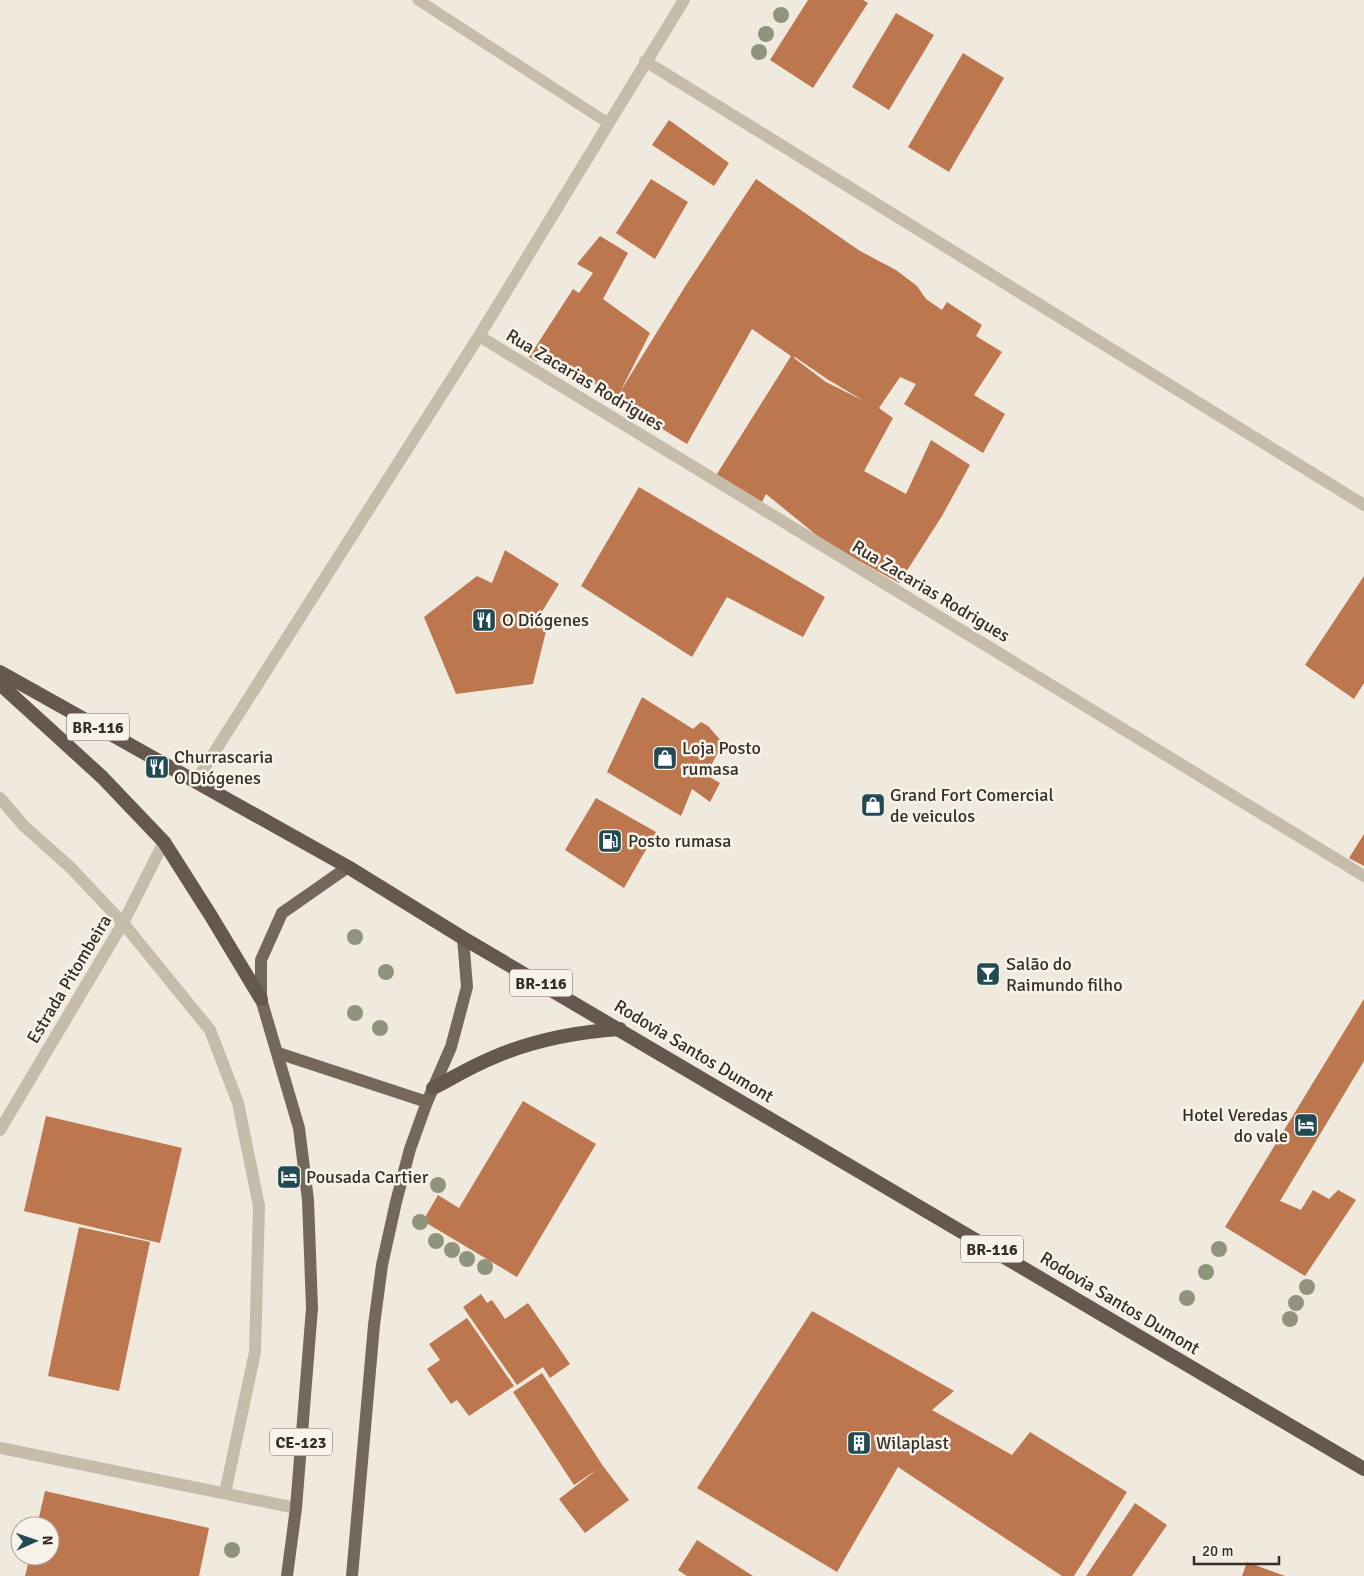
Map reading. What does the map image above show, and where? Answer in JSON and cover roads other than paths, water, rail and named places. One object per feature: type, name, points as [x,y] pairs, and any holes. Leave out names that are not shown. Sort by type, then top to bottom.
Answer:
[{"type":"highway","name":"Rodovia Santos Dumont","points":[[0,672],[348,866],[463,938],[1364,1469]]},
{"type":"highway","points":[[0,684],[102,777],[164,842],[212,916],[261,999]]},
{"type":"highway","points":[[433,1088],[490,1058],[517,1048],[577,1032],[620,1029]]},
{"type":"main road","points":[[348,866],[282,913],[261,960],[261,999],[278,1053],[427,1102]]},
{"type":"main road","points":[[352,1576],[374,1325],[382,1265],[410,1150],[427,1102],[451,1047],[467,988],[463,938]]},
{"type":"main road","name":"CE-123","points":[[278,1053],[299,1128],[308,1200],[312,1308],[296,1508],[287,1576]]},
{"type":"street","points":[[196,781],[479,336],[645,61],[684,0]]},
{"type":"street","points":[[645,61],[1364,505]]},
{"type":"street","name":"Rua Zacarias Rodrigues","points":[[479,336],[1364,876]]},
{"type":"street","points":[[0,798],[24,826],[71,868],[123,923],[210,1030],[238,1103],[259,1206],[255,1352],[225,1494]]},
{"type":"street","name":"Estrada Pitombeira","points":[[0,1130],[123,923],[164,842]]},
{"type":"street","points":[[0,1448],[296,1508]]},
{"type":"lane","points":[[418,0],[608,123]]},
{"type":"place","name":"O Diógenes","points":[[484,620]]},
{"type":"place","name":"Loja Posto rumasa","points":[[665,758]]},
{"type":"place","name":"Churrascaria O Diógenes","points":[[157,767]]},
{"type":"place","name":"Grand Fort Comercial de veiculos","points":[[873,805]]},
{"type":"place","name":"Posto rumasa","points":[[610,841]]},
{"type":"place","name":"Salão do Raimundo filho","points":[[988,974]]},
{"type":"place","name":"Hotel Veredas do vale","points":[[1306,1125]]},
{"type":"place","name":"Pousada Cartier","points":[[289,1177]]},
{"type":"place","name":"Wilaplast","points":[[859,1443]]}]
